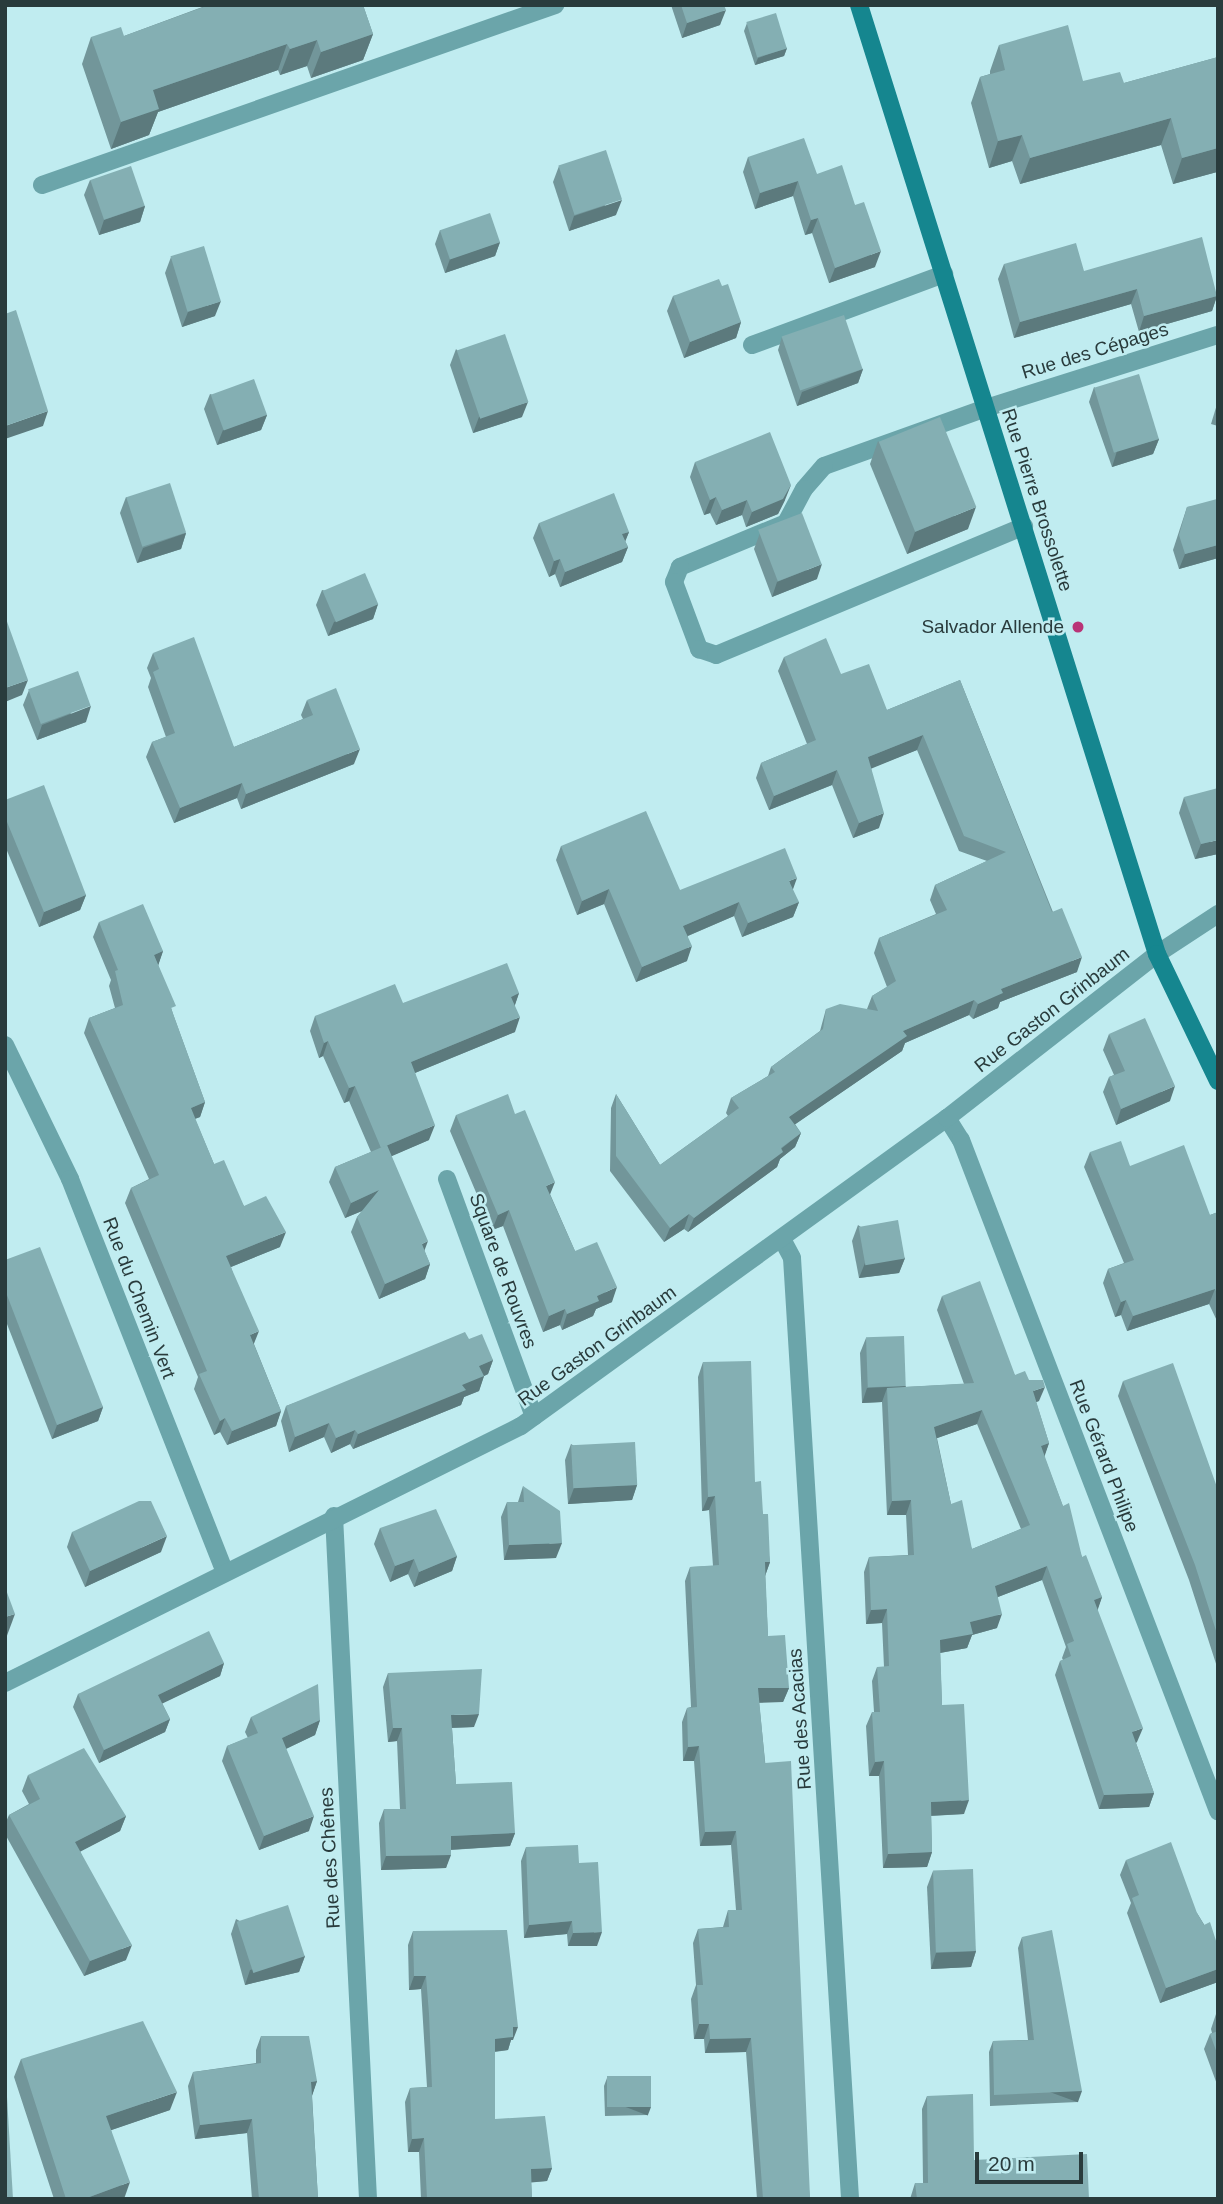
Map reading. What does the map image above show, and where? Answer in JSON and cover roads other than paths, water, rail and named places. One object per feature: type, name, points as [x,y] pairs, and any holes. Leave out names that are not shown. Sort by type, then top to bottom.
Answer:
[{"type":"street","points":[[42,184],[555,5]]},
{"type":"street","name":"Rue Pierre Brossolette","points":[[859,5],[1157,954],[1218,1081]]},
{"type":"street","points":[[752,345],[944,274]]},
{"type":"street","name":"Rue des Cépages","points":[[1024,527],[716,655],[699,649],[674,582],[680,568],[786,523],[804,489],[824,466],[985,408],[1218,335]]},
{"type":"street","name":"Rue Gaston Grinbaum","points":[[5,1683],[224,1570],[534,1417],[782,1240],[947,1118],[1157,954],[1218,914]]},
{"type":"street","name":"Rue du Chemin Vert","points":[[5,1045],[69,1179],[224,1570]]},
{"type":"street","name":"Rue Gérard Philipe","points":[[947,1118],[961,1140],[1218,1811]]},
{"type":"street","name":"Square de Rouvres","points":[[447,1179],[534,1417]]},
{"type":"street","name":"Rue des Acacias","points":[[782,1240],[792,1258],[850,2199]]},
{"type":"street","name":"Rue des Chênes","points":[[334,1516],[368,2199]]},
{"type":"place","name":"Salvador Allende","points":[[1078,627]]}]
